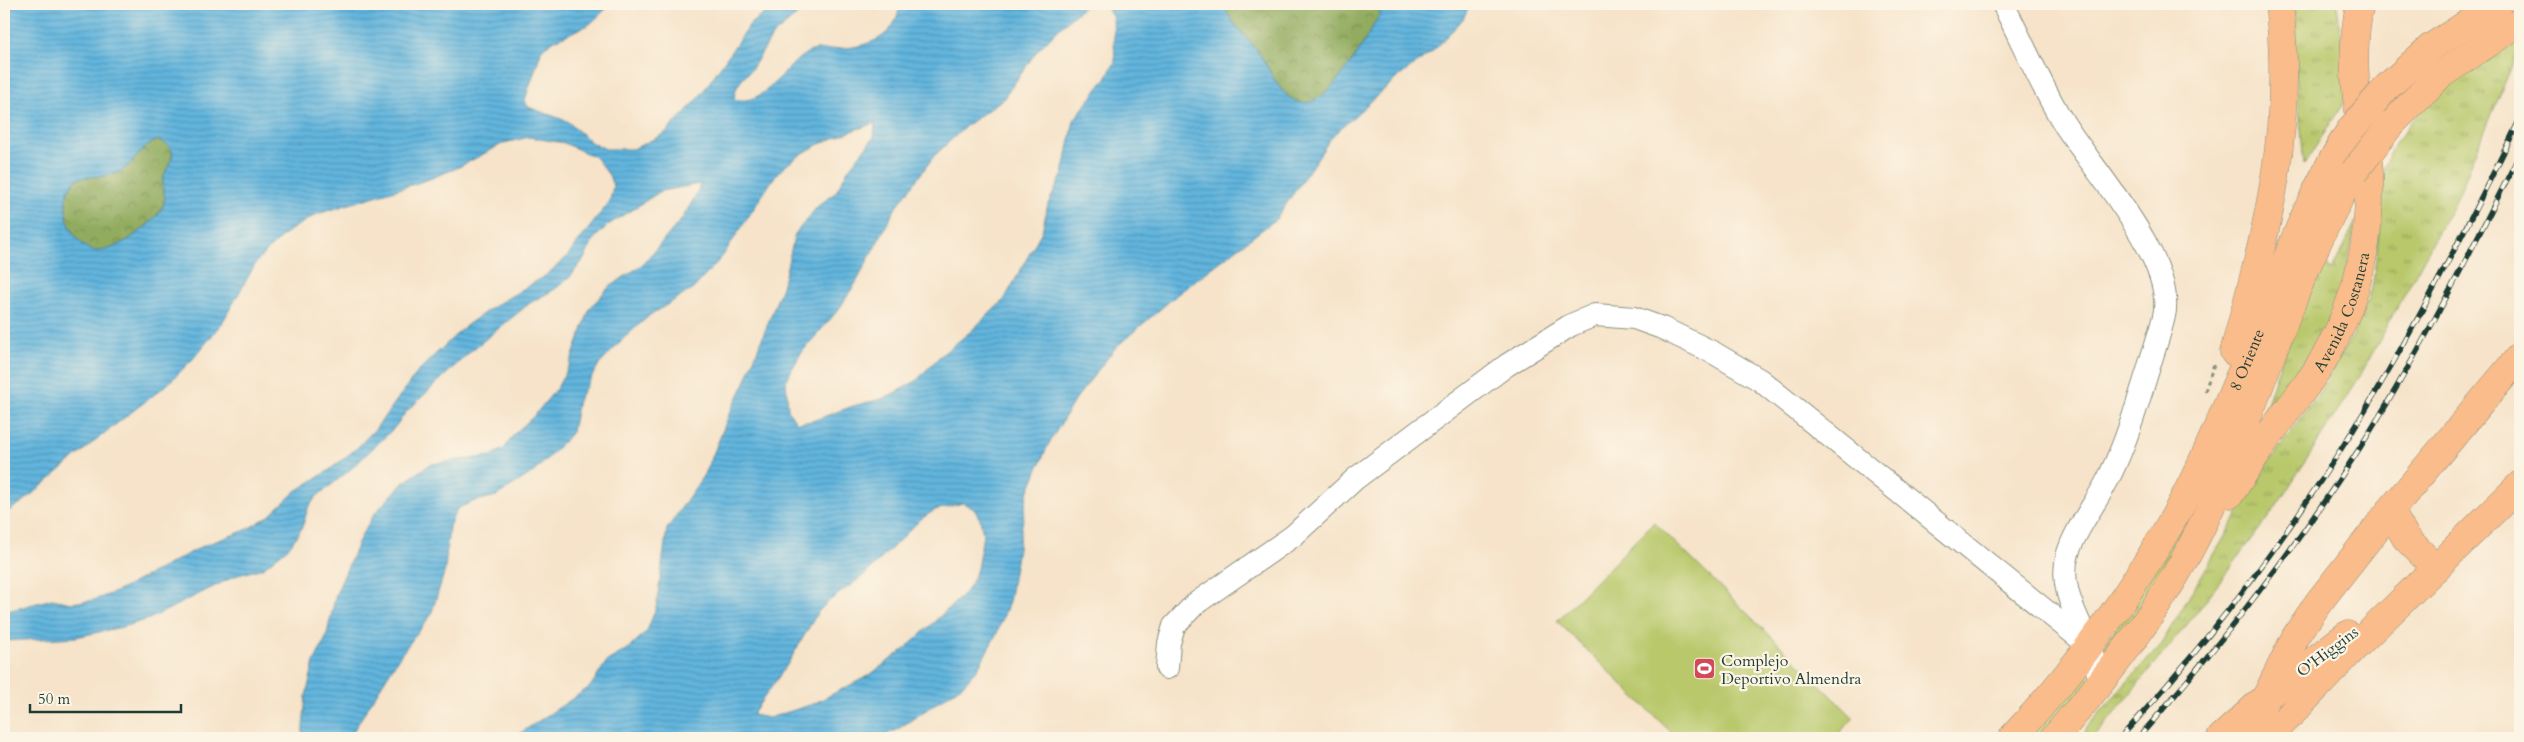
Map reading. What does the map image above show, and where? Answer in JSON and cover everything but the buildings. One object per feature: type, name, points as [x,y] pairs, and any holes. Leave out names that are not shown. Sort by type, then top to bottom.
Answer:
[{"type":"main road","points":[[2210,443],[2264,241],[2277,174],[2284,94],[2279,4]]},
{"type":"main road","name":"Avenida Costanera","points":[[2176,577],[2271,432],[2321,364],[2345,318],[2356,289],[2364,254],[2369,206],[2369,168],[2355,84],[2355,35],[2360,4]]},
{"type":"main road","name":"8 Oriente","points":[[2001,735],[2056,688],[2117,606],[2169,526],[2210,443],[2317,189],[2351,129],[2386,88],[2430,48],[2498,4]]},
{"type":"main road","name":"8 Oriente","points":[[2054,738],[2098,687],[2176,577],[2216,495],[2319,240],[2354,172],[2390,125],[2440,75],[2517,24]]},
{"type":"main road","points":[[2246,738],[2310,614],[2390,511],[2520,356]]},
{"type":"main road","name":"O'Higgins","points":[[2268,738],[2353,649],[2520,485]]},
{"type":"main road","points":[[2390,511],[2406,538],[2436,568]]},
{"type":"main road","name":"O'Higgins","points":[[2221,738],[2265,698],[2436,568]]},
{"type":"lane","points":[[2003,4],[2063,122],[2143,239],[2156,264],[2164,291],[2165,314],[2130,429],[2111,474],[2068,554],[2068,594],[2074,613],[2098,664],[2098,687]]},
{"type":"lane","points":[[1167,668],[1169,643],[1174,626],[1195,604],[1293,536],[1355,478],[1507,365],[1571,325],[1595,315],[1634,318],[1662,328],[1714,353],[1760,380],[2088,645]]},
{"type":"lane","points":[[2074,613],[2085,614],[2117,606]]},
{"type":"path","points":[[2205,394],[2215,359]]},
{"type":"path","points":[[1984,738],[2001,735]]},
{"type":"green space","points":[[1223,4],[1385,4],[1361,47],[1337,81],[1324,94],[1311,102],[1299,102],[1286,95],[1281,89],[1256,49],[1230,18]]},
{"type":"green space","points":[[2295,4],[2337,4],[2349,94],[2304,165],[2296,73]]},
{"type":"green space","points":[[2520,39],[2520,46],[2458,196],[2360,376],[2276,507],[2194,616],[2094,738],[2081,738],[2086,728],[2161,644],[2272,457],[2321,390],[2359,323],[2373,283],[2381,217],[2383,167],[2395,144],[2445,81]]},
{"type":"green space","points":[[159,140],[170,147],[172,155],[163,179],[165,199],[154,219],[133,236],[110,249],[91,250],[83,245],[76,237],[67,216],[67,195],[71,185],[79,178],[111,175],[122,171],[147,146]]},
{"type":"green space","points":[[2356,221],[2346,274],[2327,332],[2260,426],[2278,370],[2320,259],[2332,270]]},
{"type":"green space","points":[[2211,478],[2159,581],[2105,660],[2106,643]]},
{"type":"green space","name":"Complejo Deportivo Almendra","points":[[1654,522],[1854,718],[1834,738],[1677,738],[1557,621]]},
{"type":"green space","points":[[2085,673],[2092,682],[2041,738],[2024,738]]},
{"type":"water","points":[[4,4],[611,4],[590,24],[553,41],[542,49],[525,100],[528,107],[567,121],[592,143],[606,149],[633,149],[664,134],[698,99],[750,24],[778,4],[811,4],[773,35],[751,70],[740,82],[735,91],[734,99],[745,100],[756,97],[809,52],[857,46],[880,38],[893,26],[901,4],[1087,4],[1056,31],[1037,51],[1004,98],[967,125],[934,156],[895,209],[857,281],[839,309],[801,353],[786,380],[788,410],[797,423],[812,421],[853,406],[885,398],[916,381],[939,357],[970,332],[1004,300],[1042,231],[1048,204],[1063,174],[1074,120],[1106,78],[1115,62],[1113,18],[1105,4],[1223,4],[1230,18],[1256,49],[1286,95],[1299,102],[1311,102],[1324,94],[1337,81],[1361,47],[1385,4],[1470,4],[1463,19],[1432,52],[1397,78],[1333,135],[1276,219],[1179,293],[1116,347],[1074,401],[1047,447],[1027,495],[1009,602],[997,633],[978,668],[963,685],[898,729],[880,738],[513,738],[590,687],[607,661],[628,649],[647,631],[656,608],[667,529],[707,470],[730,412],[744,385],[782,287],[795,234],[817,207],[836,192],[848,170],[874,137],[875,123],[821,143],[797,157],[775,176],[722,257],[693,289],[650,315],[624,338],[598,366],[578,400],[572,432],[567,438],[535,471],[496,496],[472,502],[457,509],[449,526],[445,570],[431,615],[399,657],[349,738],[302,738],[306,696],[314,662],[326,638],[336,594],[362,534],[375,513],[403,483],[430,464],[491,456],[505,448],[514,434],[533,417],[557,388],[570,364],[590,308],[608,288],[643,264],[681,220],[698,192],[700,184],[661,191],[608,225],[594,239],[584,259],[569,278],[555,289],[530,303],[472,350],[406,412],[395,427],[350,470],[316,497],[308,508],[302,528],[290,546],[263,568],[235,576],[149,619],[122,627],[76,637],[4,641],[4,612],[52,599],[71,603],[94,600],[118,591],[205,545],[246,530],[269,516],[296,491],[328,471],[357,448],[376,428],[420,369],[463,328],[491,308],[545,276],[566,258],[610,201],[613,186],[609,175],[595,157],[564,143],[529,137],[504,143],[457,168],[424,181],[317,214],[287,232],[257,261],[222,323],[193,359],[169,383],[97,439],[24,501],[4,514]],"holes":[[[159,140],[170,147],[172,151],[163,179],[165,200],[160,211],[144,228],[110,249],[91,250],[83,245],[76,237],[67,216],[67,195],[71,185],[79,178],[111,175],[122,171],[147,146]],[[963,503],[974,509],[980,519],[983,535],[977,569],[971,584],[962,596],[905,649],[868,676],[813,704],[769,718],[753,715],[787,665],[818,612],[829,601],[867,573],[921,519],[935,510]]]},
{"type":"railway","points":[[2120,738],[2158,696],[2230,608],[2264,563],[2328,469],[2387,373],[2422,310],[2520,119]]},
{"type":"railway","points":[[2138,738],[2227,633],[2283,560],[2336,485],[2404,375],[2520,154]]},
{"type":"place","name":"Complejo Deportivo Almendra","points":[[1705,669]]}]
